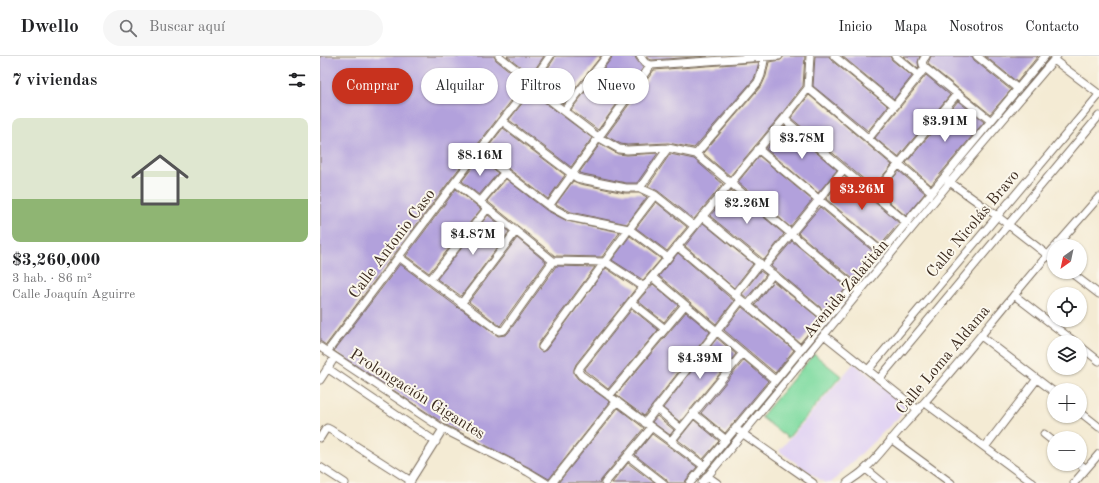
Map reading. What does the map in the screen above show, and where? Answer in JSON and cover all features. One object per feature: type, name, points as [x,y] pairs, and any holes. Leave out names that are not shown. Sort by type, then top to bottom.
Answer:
[{"type":"street","points":[[499,56],[513,68]]},
{"type":"street","name":"Calle Antonio Caso","points":[[542,68],[550,56]]},
{"type":"street","points":[[564,111],[607,56]]},
{"type":"street","points":[[640,56],[648,64],[779,56]]},
{"type":"street","points":[[696,154],[758,82],[761,76],[765,56]]},
{"type":"street","points":[[704,466],[651,428],[581,375],[578,371],[631,302],[784,119],[808,88],[810,56]]},
{"type":"street","points":[[834,56],[895,106]]},
{"type":"street","points":[[895,56],[919,76]]},
{"type":"street","points":[[868,139],[919,76],[923,66],[922,61],[926,56]]},
{"type":"street","name":"Avenida Zalatitán","points":[[702,483],[824,335],[882,252],[1045,56]]},
{"type":"street","points":[[981,57],[1018,89]]},
{"type":"street","points":[[1056,58],[1099,94]]},
{"type":"street","name":"Avenida Zalatitán","points":[[690,483],[827,318],[857,289],[1056,58]]},
{"type":"street","points":[[549,206],[648,64]]},
{"type":"street","points":[[923,66],[991,121]]},
{"type":"street","points":[[808,88],[932,192]]},
{"type":"street","points":[[873,195],[957,94]]},
{"type":"street","name":"Calle Nicolás Bravo","points":[[868,370],[1099,94]]},
{"type":"street","name":"Calle Antonio Caso","points":[[328,352],[515,104]]},
{"type":"street","points":[[556,104],[598,137],[619,149],[668,148],[696,154],[857,289]]},
{"type":"street","name":"Calle Nicolás Bravo","points":[[879,379],[1099,116]]},
{"type":"street","points":[[784,119],[843,170],[907,222]]},
{"type":"street","points":[[502,121],[572,174],[581,179],[626,188],[640,188],[656,196],[694,226]]},
{"type":"street","points":[[640,188],[668,148]]},
{"type":"street","points":[[758,149],[882,252]]},
{"type":"street","points":[[478,152],[549,206],[569,217],[629,229],[668,258]]},
{"type":"street","points":[[645,423],[716,331],[738,297],[762,265],[791,234],[843,170]]},
{"type":"street","points":[[480,202],[504,172]]},
{"type":"street","points":[[944,178],[1008,224],[1047,255]]},
{"type":"street","points":[[455,182],[553,261],[606,262],[644,287]]},
{"type":"street","points":[[542,347],[629,229],[656,196]]},
{"type":"street","points":[[1062,239],[1099,198]]},
{"type":"street","points":[[430,280],[487,209]]},
{"type":"street","points":[[702,216],[827,318]]},
{"type":"street","points":[[461,304],[516,231]]},
{"type":"street","points":[[677,246],[801,350]]},
{"type":"street","points":[[399,257],[499,331],[504,330],[553,261]]},
{"type":"street","name":"Calle Loma Aldama","points":[[847,483],[866,469],[891,439],[925,403],[1014,295],[1047,262]]},
{"type":"street","points":[[748,305],[773,274]]},
{"type":"street","points":[[652,277],[776,380]]},
{"type":"street","points":[[1079,279],[1099,294]]},
{"type":"street","points":[[1014,295],[1066,335]]},
{"type":"street","points":[[631,302],[665,329]]},
{"type":"street","points":[[609,396],[685,305]]},
{"type":"street","points":[[824,335],[918,410]]},
{"type":"street","points":[[981,336],[1047,387]]},
{"type":"street","name":"Prolongación Gigantes","points":[[320,347],[443,429],[528,472],[546,483]]},
{"type":"street","points":[[1087,352],[1099,361]]},
{"type":"street","points":[[671,441],[742,353]]},
{"type":"street","points":[[320,380],[335,357]]},
{"type":"street","points":[[327,368],[436,442]]},
{"type":"street","points":[[985,447],[1037,379]]},
{"type":"street","points":[[552,483],[617,401]]},
{"type":"street","points":[[925,403],[1033,483]]},
{"type":"street","points":[[656,408],[681,429]]},
{"type":"street","points":[[693,413],[726,440]]},
{"type":"street","points":[[1087,418],[1099,427]]},
{"type":"street","points":[[320,438],[327,428],[410,482],[443,429]]},
{"type":"street","points":[[605,483],[651,428]]},
{"type":"street","points":[[736,428],[742,434],[813,483]]},
{"type":"street","points":[[891,439],[951,483]]},
{"type":"street","points":[[628,456],[663,483]]},
{"type":"street","points":[[1087,468],[1098,456]]},
{"type":"street","points":[[320,467],[345,483]]},
{"type":"street","points":[[866,469],[883,483]]},
{"type":"street","points":[[1074,483],[1084,471]]},
{"type":"street","points":[[707,476],[717,483]]},
{"type":"shaded area","points":[[854,363],[909,407],[831,483],[825,483],[779,451]]},
{"type":"green space","points":[[814,354],[841,376],[788,438],[761,417]]},
{"type":"building","points":[[320,56],[494,56],[496,60],[506,68],[506,104],[509,104],[326,345],[320,341]]},
{"type":"building","points":[[507,56],[544,56],[536,68],[522,68]]},
{"type":"building","points":[[555,56],[601,56],[592,68],[583,68],[583,79],[575,89],[575,68],[548,68]]},
{"type":"building","points":[[612,56],[635,56],[643,68],[604,68]]},
{"type":"building","points":[[646,56],[708,56],[652,60],[648,59]]},
{"type":"building","points":[[784,56],[805,56],[803,86],[730,176],[703,153],[762,85],[766,76],[769,62],[781,60]]},
{"type":"building","points":[[815,56],[829,56],[831,60],[888,106],[868,131],[813,86]]},
{"type":"building","points":[[842,56],[890,56],[892,60],[912,76],[894,99]]},
{"type":"building","points":[[903,56],[920,56],[918,62],[919,68],[918,69]]},
{"type":"building","points":[[931,56],[972,56],[974,60],[1011,90],[990,114],[929,65],[928,63]]},
{"type":"building","points":[[985,56],[1038,56],[1017,82]]},
{"type":"building","points":[[759,62],[754,79],[694,148],[668,143],[627,145],[621,144],[606,136],[629,104],[649,104],[649,77],[654,70]]},
{"type":"building","points":[[926,75],[950,95],[898,157],[875,138]]},
{"type":"building","points":[[583,95],[583,104],[617,104],[598,130],[571,110]]},
{"type":"building","points":[[809,95],[892,165],[873,187],[791,118]]},
{"type":"building","points":[[958,101],[984,122],[931,185],[906,163]]},
{"type":"building","points":[[522,104],[547,104],[592,138],[571,167],[509,120]]},
{"type":"building","points":[[785,126],[837,170],[818,193],[766,149]]},
{"type":"building","points":[[503,128],[565,175],[548,199],[485,151]]},
{"type":"building","points":[[600,144],[618,154],[627,155],[658,153],[637,183],[626,183],[579,173]]},
{"type":"building","points":[[670,154],[694,159],[723,184],[694,219],[658,191],[648,186]]},
{"type":"building","points":[[759,156],[812,200],[790,227],[738,182]]},
{"type":"building","points":[[479,159],[498,173],[479,195],[462,181]]},
{"type":"building","points":[[899,171],[925,193],[906,216],[880,194]]},
{"type":"building","points":[[844,176],[899,223],[881,245],[826,199]]},
{"type":"building","points":[[506,179],[546,210],[567,221],[620,232],[602,257],[555,256],[487,201]]},
{"type":"building","points":[[573,181],[580,184],[625,193],[639,193],[647,197],[627,224],[571,212],[556,204]]},
{"type":"building","points":[[456,189],[481,209],[429,273],[406,256]]},
{"type":"building","points":[[731,190],[784,234],[764,260],[710,216]]},
{"type":"building","points":[[656,202],[687,227],[667,251],[636,228]]},
{"type":"building","points":[[820,207],[875,253],[853,279],[798,233]]},
{"type":"building","points":[[488,215],[509,232],[461,296],[437,279]]},
{"type":"building","points":[[703,223],[753,264],[734,288],[685,246]]},
{"type":"building","points":[[630,236],[661,259],[643,280],[612,260]]},
{"type":"building","points":[[517,238],[546,262],[500,326],[469,302]]},
{"type":"building","points":[[792,241],[847,287],[826,312],[771,266]]},
{"type":"building","points":[[678,253],[734,301],[716,324],[659,276]]},
{"type":"building","points":[[400,264],[498,336],[508,333],[556,266],[595,267],[538,344],[538,349],[542,352],[546,350],[606,268],[636,288],[576,364],[574,369],[574,374],[578,379],[610,402],[549,479],[446,425],[334,351]]},
{"type":"building","points":[[760,271],[766,275],[747,298],[742,294]]},
{"type":"building","points":[[773,281],[820,319],[800,343],[755,305]]},
{"type":"building","points":[[653,284],[678,305],[664,322],[638,301]]},
{"type":"building","points":[[742,307],[794,350],[775,373],[724,330]]},
{"type":"building","points":[[632,309],[658,330],[608,389],[584,370]]},
{"type":"building","points":[[686,312],[710,332],[644,416],[616,395]]},
{"type":"building","points":[[717,338],[736,354],[680,422],[663,408]]},
{"type":"building","points":[[744,360],[768,381],[725,433],[701,413]]},
{"type":"building","points":[[618,408],[644,428],[600,483],[558,483]]},
{"type":"building","points":[[657,416],[674,430],[670,435],[652,422]]},
{"type":"building","points":[[694,420],[719,441],[703,459],[678,440]]},
{"type":"building","points":[[652,434],[697,467],[685,483],[668,483],[666,479],[635,455]]},
{"type":"building","points":[[628,463],[655,483],[612,483]]}]
